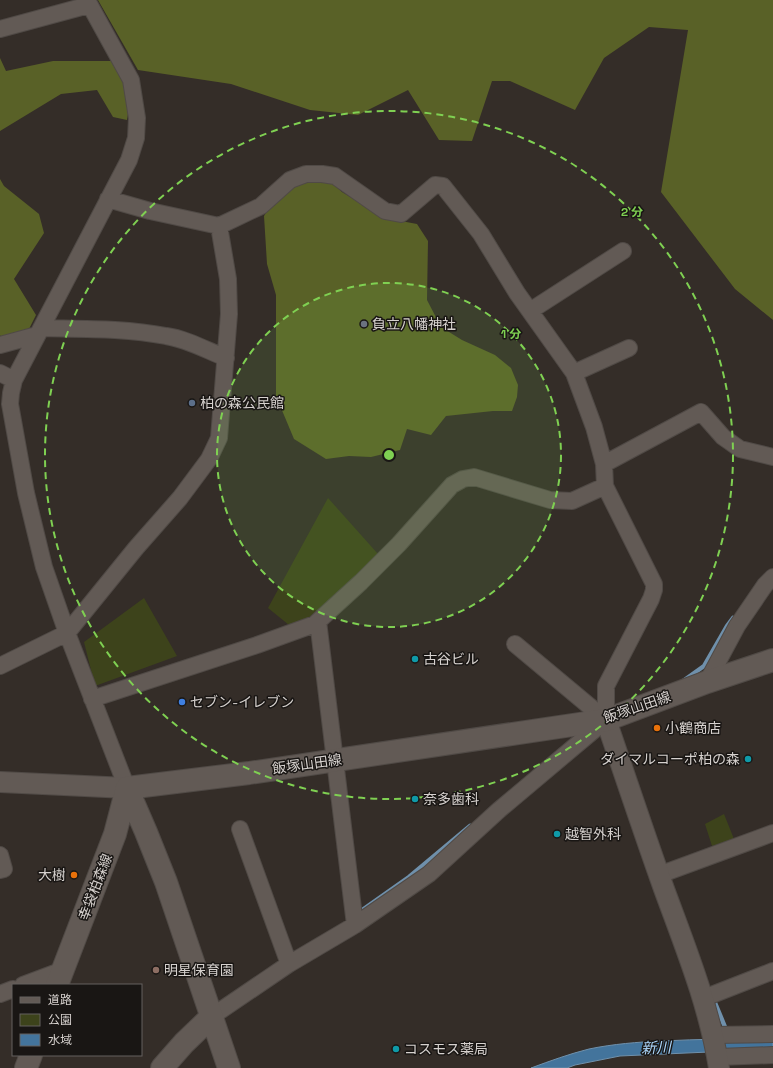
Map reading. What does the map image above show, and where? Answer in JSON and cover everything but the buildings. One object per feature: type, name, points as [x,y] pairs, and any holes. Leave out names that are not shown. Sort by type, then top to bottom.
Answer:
[{"type":"main road","name":"飯塚山田線","points":[[127,788],[249,773],[606,720],[707,682],[773,660]]},
{"type":"main road","name":"幸袋柏森線","points":[[60,978],[115,834],[127,788]]},
{"type":"main road","points":[[127,788],[166,882],[229,1068]]},
{"type":"main road","points":[[162,1068],[189,1038],[212,1017]]},
{"type":"main road","points":[[26,1068],[31,1056]]},
{"type":"street","points":[[0,29],[88,3],[131,80],[137,118],[136,138],[129,160],[14,380],[10,404],[26,493],[44,568],[67,633],[127,788],[0,782]]},
{"type":"street","points":[[108,199],[150,211],[219,226],[261,206],[290,180],[306,174],[322,174],[335,176],[385,211],[401,214],[435,185],[443,186],[481,234],[517,293],[574,373],[594,427],[604,464],[605,486],[654,584],[651,599],[606,686],[606,720],[659,875],[704,998],[716,1050]]},
{"type":"street","points":[[0,666],[67,633],[136,548],[180,498],[209,459],[219,438],[229,314],[228,278],[219,226]]},
{"type":"street","points":[[530,311],[623,251]]},
{"type":"street","points":[[0,345],[39,332],[126,331],[166,336],[192,343],[226,358]]},
{"type":"street","points":[[574,373],[629,348]]},
{"type":"street","points":[[0,373],[14,380]]},
{"type":"street","points":[[604,464],[701,412],[723,437],[740,449],[773,457]]},
{"type":"street","points":[[92,699],[316,624],[399,544],[452,485],[464,479],[474,477],[550,500],[558,501],[572,501],[605,486]]},
{"type":"street","points":[[707,682],[737,626],[765,585],[773,577]]},
{"type":"street","points":[[318,621],[354,918]]},
{"type":"street","points":[[515,644],[606,720]]},
{"type":"street","points":[[212,1017],[287,959],[429,874],[499,810],[606,720]]},
{"type":"street","points":[[240,829],[287,959]]},
{"type":"street","points":[[659,875],[773,833]]},
{"type":"street","points":[[0,854],[4,869],[0,870]]},
{"type":"street","points":[[704,998],[773,971]]},
{"type":"street","points":[[29,984],[60,978]]},
{"type":"street","points":[[0,994],[12,989]]},
{"type":"street","points":[[716,1050],[773,1034]]},
{"type":"street","points":[[716,1050],[773,1055]]},
{"type":"green space","points":[[98,0],[773,0],[773,320],[735,289],[661,192],[688,30],[649,27],[604,58],[575,110],[510,81],[492,81],[472,141],[439,140],[408,90],[358,115],[310,110],[231,84],[138,70]]},
{"type":"green space","points":[[0,58],[6,71],[53,61],[111,61],[123,80],[129,108],[127,120],[113,117],[97,90],[61,94],[0,131]]},
{"type":"green space","points":[[0,179],[4,186],[39,214],[44,233],[14,279],[36,315],[28,331],[2,339],[0,335]]},
{"type":"green space","points":[[316,180],[332,183],[342,192],[385,218],[417,224],[428,241],[427,300],[441,327],[462,340],[495,355],[511,368],[518,385],[517,397],[512,411],[493,411],[446,416],[431,435],[407,429],[400,450],[371,457],[349,456],[326,459],[294,439],[276,396],[276,295],[267,264],[264,216],[271,205],[292,187]]},
{"type":"green space","points":[[328,498],[378,554],[315,615],[289,625],[268,608]]},
{"type":"green space","points":[[144,598],[177,656],[95,686],[84,642]]},
{"type":"green space","points":[[724,814],[734,839],[712,846],[705,824]]},
{"type":"water","name":"新川","points":[[773,1038],[773,1051],[620,1056],[567,1068],[531,1068],[598,1047],[676,1040]]},
{"type":"waterway","points":[[683,681],[704,666],[733,618]]},
{"type":"waterway","points":[[358,913],[409,877],[470,826]]},
{"type":"waterway","points":[[713,998],[725,1027]]},
{"type":"place","name":"負立八幡神社","points":[[364,324]]},
{"type":"place","name":"柏の森公民館","points":[[192,403]]},
{"type":"place","name":"古谷ビル","points":[[415,659]]},
{"type":"place","name":"セブン-イレブン","points":[[182,702]]},
{"type":"place","name":"小鶴商店","points":[[657,728]]},
{"type":"place","name":"ダイマルコーポ柏の森","points":[[748,759]]},
{"type":"place","name":"奈多歯科","points":[[415,799]]},
{"type":"place","name":"越智外科","points":[[557,834]]},
{"type":"place","name":"大樹","points":[[74,875]]},
{"type":"place","name":"明星保育園","points":[[156,970]]},
{"type":"place","name":"コスモス薬局","points":[[396,1049]]}]
